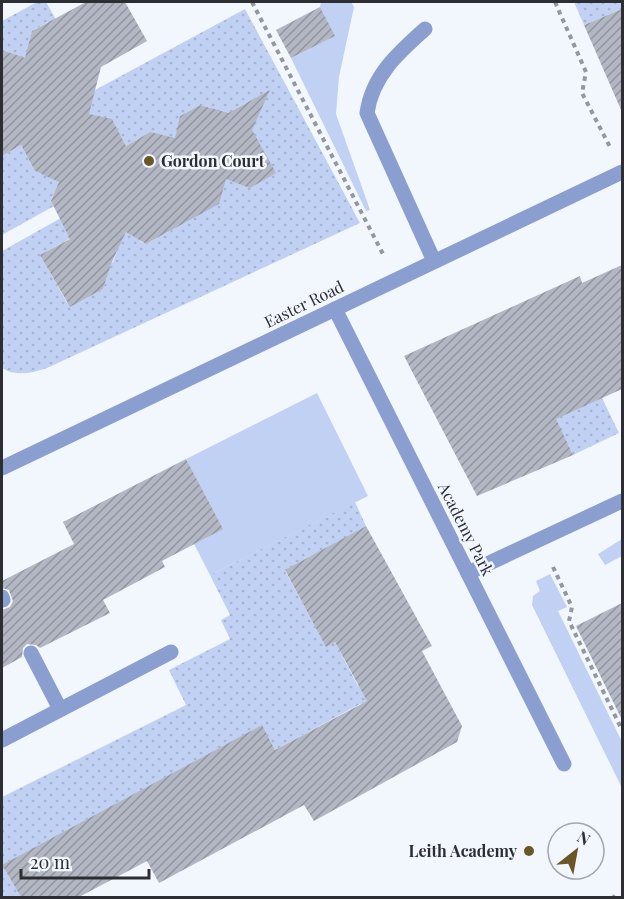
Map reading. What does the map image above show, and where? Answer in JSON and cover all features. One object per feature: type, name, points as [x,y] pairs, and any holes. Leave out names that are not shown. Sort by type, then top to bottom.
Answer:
[{"type":"street","points":[[425,29],[379,77],[373,89],[367,113],[435,261]]},
{"type":"street","name":"Easter Road","points":[[2,468],[622,172]]},
{"type":"street","name":"Academy Park","points":[[335,309],[564,764]]},
{"type":"street","points":[[468,573],[622,501]]},
{"type":"street","points":[[2,740],[171,652]]},
{"type":"street","points":[[31,653],[60,710]]},
{"type":"path","points":[[252,2],[397,279]]},
{"type":"path","points":[[555,2],[586,72],[582,93],[612,151]]},
{"type":"path","points":[[539,540],[572,607],[569,621],[622,730]]},
{"type":"shaded area","points":[[37,2],[46,2],[59,25],[48,22],[32,31],[30,40],[38,54],[16,66],[8,52],[2,50],[2,21]]},
{"type":"shaded area","points":[[321,2],[351,2],[354,7],[339,77],[336,114],[370,210],[366,211],[291,58],[334,36],[320,7]]},
{"type":"shaded area","points":[[574,2],[622,2],[622,9],[584,25]]},
{"type":"shaded area","points":[[245,9],[360,223],[47,368],[30,373],[18,373],[2,368],[2,251],[61,218],[78,234],[44,253],[42,258],[67,303],[73,305],[103,289],[107,276],[103,268],[113,262],[117,252],[111,241],[133,229],[140,241],[146,244],[170,231],[218,183],[237,173],[248,142],[252,104],[246,103],[217,119],[211,108],[200,105],[180,116],[185,137],[167,146],[150,132],[126,146],[112,120],[92,123],[82,105],[95,90]]},
{"type":"shaded area","points":[[21,145],[35,171],[41,174],[54,167],[66,189],[53,196],[51,201],[54,206],[2,235],[2,156]]},
{"type":"shaded area","points":[[317,393],[368,496],[210,575],[194,544],[222,529],[186,459]]},
{"type":"shaded area","points":[[545,398],[602,398],[619,433],[573,455]]},
{"type":"shaded area","points":[[355,502],[366,526],[285,571],[326,646],[335,642],[358,686],[374,677],[394,713],[360,704],[275,750],[262,726],[3,866],[21,897],[2,898],[2,797],[186,705],[169,670],[230,639],[221,620],[230,615],[210,575]]},
{"type":"shaded area","points":[[622,539],[622,556],[605,565],[598,554]]},
{"type":"shaded area","points":[[550,574],[567,607],[558,611],[622,742],[622,788],[532,605],[533,596],[540,591],[536,581]]},
{"type":"building","name":"Gordon Court","points":[[86,2],[125,2],[147,41],[101,67],[89,114],[112,119],[126,146],[150,132],[175,138],[180,116],[200,105],[228,113],[270,90],[252,130],[276,173],[250,188],[226,179],[219,204],[146,244],[126,232],[111,264],[103,289],[70,307],[40,255],[70,239],[51,201],[59,182],[35,171],[21,145],[2,156],[2,50],[25,58],[32,31]]},
{"type":"building","points":[[320,7],[335,36],[291,58],[276,30]]},
{"type":"building","points":[[622,9],[622,112],[584,25]]},
{"type":"building","points":[[622,265],[622,389],[556,419],[573,455],[477,496],[404,356],[580,276],[582,283]]},
{"type":"building","points":[[186,459],[223,529],[162,561],[165,567],[103,600],[110,613],[40,648],[27,644],[23,648],[22,657],[2,668],[2,610],[10,607],[13,601],[9,590],[2,588],[2,581],[74,544],[63,522]]},
{"type":"building","points":[[366,526],[432,646],[422,651],[462,726],[457,742],[314,821],[304,805],[159,883],[147,861],[79,897],[21,897],[2,865],[262,725],[275,750],[367,701],[335,642],[326,647],[285,570]]},
{"type":"building","points":[[622,603],[622,720],[576,626]]},
{"type":"place","name":"Gordon Court","points":[[149,161]]},
{"type":"place","name":"Leith Academy","points":[[529,851]]}]
